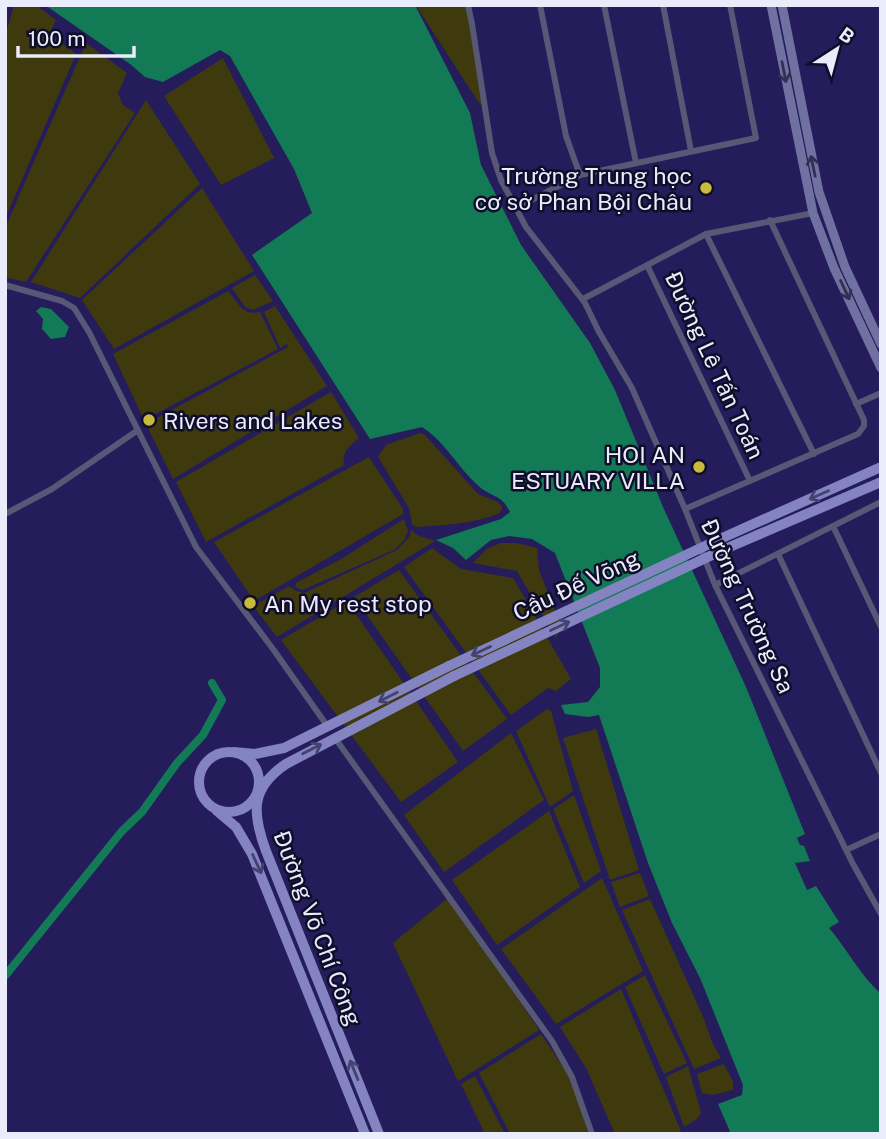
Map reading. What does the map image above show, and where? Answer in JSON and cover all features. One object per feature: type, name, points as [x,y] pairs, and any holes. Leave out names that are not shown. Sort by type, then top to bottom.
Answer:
[{"type":"main road","points":[[771,5],[813,213],[834,268],[881,368]]},
{"type":"main road","points":[[782,5],[801,109],[824,210],[845,267],[881,344]]},
{"type":"main road","points":[[813,213],[824,210]]},
{"type":"main road","name":"Cầu Đế Võng","points":[[452,671],[720,539],[881,467]]},
{"type":"main road","name":"Cầu Đế Võng","points":[[452,671],[881,482]]},
{"type":"main road","points":[[234,752],[243,755],[257,769],[259,790],[255,800],[247,807],[227,813],[217,811],[201,796],[199,777],[208,760],[215,755],[234,752],[270,752],[294,744],[452,671]]},
{"type":"main road","points":[[259,790],[276,771],[452,671]]},
{"type":"main road","name":"Đường Võ Chí Công","points":[[259,790],[256,808],[262,840],[379,1134]]},
{"type":"main road","name":"Đường Võ Chí Công","points":[[217,811],[236,827],[252,854],[365,1134]]},
{"type":"street","name":"Đường Trường Sa","points":[[468,5],[492,153],[501,180],[518,207],[526,227],[583,299],[632,388],[715,585],[846,850],[881,914]]},
{"type":"street","points":[[540,5],[566,136],[580,175]]},
{"type":"street","points":[[604,5],[636,163]]},
{"type":"street","points":[[663,5],[691,151]]},
{"type":"street","points":[[518,207],[580,175],[756,138],[730,5]]},
{"type":"street","points":[[583,299],[706,234],[813,213]]},
{"type":"street","points":[[685,509],[858,434],[864,426],[771,220]]},
{"type":"street","points":[[706,234],[814,453]]},
{"type":"street","name":"Đường Lê Tấn Toán","points":[[648,265],[750,481]]},
{"type":"street","points":[[5,285],[62,301],[74,308],[89,332],[196,547],[328,727]]},
{"type":"street","points":[[856,404],[881,393]]},
{"type":"street","points":[[5,514],[52,489],[138,430]]},
{"type":"street","points":[[715,585],[881,502]]},
{"type":"street","points":[[833,526],[881,627]]},
{"type":"street","points":[[778,554],[881,773]]},
{"type":"street","points":[[335,737],[552,1041],[572,1077],[592,1134]]},
{"type":"street","points":[[846,850],[881,834]]},
{"type":"shaded area","points":[[14,5],[36,5],[56,20],[49,34],[76,54],[5,219],[5,37]]},
{"type":"shaded area","points":[[45,5],[415,5],[470,113],[481,165],[521,245],[590,343],[615,390],[663,507],[746,687],[805,834],[797,838],[800,845],[804,846],[810,861],[795,863],[807,890],[816,886],[839,922],[829,928],[881,994],[881,1134],[731,1134],[718,1104],[742,1095],[743,1085],[700,978],[672,923],[648,863],[599,715],[588,717],[565,714],[561,705],[588,702],[600,687],[600,668],[555,553],[532,539],[509,536],[491,540],[466,560],[453,548],[436,540],[501,519],[510,512],[501,500],[473,481],[438,440],[422,427],[370,439],[252,255],[312,213],[294,169],[230,56],[220,50],[163,82],[145,77]]},
{"type":"shaded area","points":[[468,5],[485,107],[479,103],[417,7]]},
{"type":"shaded area","points":[[86,43],[127,73],[118,93],[123,105],[135,113],[26,282],[5,277],[5,228]]},
{"type":"shaded area","points":[[223,58],[274,158],[221,185],[164,96]]},
{"type":"shaded area","points":[[146,100],[200,184],[80,298],[31,282]]},
{"type":"shaded area","points":[[202,188],[254,271],[114,349],[82,300]]},
{"type":"shaded area","points":[[255,275],[273,301],[253,310],[245,307],[232,288]]},
{"type":"shaded area","points":[[228,291],[245,310],[260,312],[278,349],[144,420],[113,354]]},
{"type":"shaded area","points":[[275,306],[327,386],[173,479],[146,424],[288,347],[287,344],[280,348],[264,312]]},
{"type":"shaded area","points":[[41,307],[51,309],[69,327],[65,337],[51,339],[42,329],[43,319],[36,311]]},
{"type":"shaded area","points":[[331,392],[359,438],[345,452],[344,465],[206,542],[176,482]]},
{"type":"shaded area","points":[[424,434],[478,494],[498,502],[502,507],[500,513],[459,523],[416,527],[412,524],[409,508],[378,457],[386,445]]},
{"type":"shaded area","points":[[369,457],[403,509],[403,514],[254,601],[214,542]]},
{"type":"shaded area","points":[[404,519],[408,531],[404,540],[394,550],[302,590],[295,587],[296,583],[341,559]]},
{"type":"shaded area","points":[[411,529],[417,535],[435,541],[277,637],[253,606],[289,586],[304,593],[397,550],[410,536]]},
{"type":"shaded area","points":[[501,543],[517,543],[537,548],[539,570],[561,626],[556,638],[517,571],[473,563],[488,548]]},
{"type":"shaded area","points":[[432,548],[461,569],[513,578],[571,679],[556,691],[548,688],[511,715],[404,567]]},
{"type":"shaded area","points":[[399,570],[507,719],[463,751],[354,597]]},
{"type":"shaded area","points":[[347,601],[458,762],[401,802],[281,640]]},
{"type":"shaded area","points":[[547,709],[551,711],[573,791],[550,807],[516,731]]},
{"type":"shaded area","points":[[596,729],[639,870],[610,880],[563,738]]},
{"type":"shaded area","points":[[511,733],[544,800],[444,872],[404,815]]},
{"type":"shaded area","points":[[574,795],[601,871],[584,883],[553,809]]},
{"type":"shaded area","points":[[549,811],[580,887],[497,945],[452,880]]},
{"type":"shaded area","points":[[640,873],[649,896],[620,907],[611,882]]},
{"type":"shaded area","points":[[602,878],[643,971],[556,1024],[501,949]]},
{"type":"shaded area","points":[[449,897],[539,1030],[458,1081],[393,943]]},
{"type":"shaded area","points":[[650,899],[721,1058],[694,1069],[622,910]]},
{"type":"shaded area","points":[[645,975],[687,1063],[664,1074],[625,987]]},
{"type":"shaded area","points":[[621,989],[681,1131],[677,1134],[615,1134],[586,1068],[560,1027]]},
{"type":"shaded area","points":[[541,1034],[573,1081],[588,1134],[510,1134],[479,1073]]},
{"type":"shaded area","points":[[724,1064],[733,1082],[733,1090],[713,1095],[702,1093],[697,1074]]},
{"type":"shaded area","points":[[688,1066],[701,1113],[684,1127],[666,1077]]},
{"type":"shaded area","points":[[475,1076],[505,1134],[485,1134],[461,1084]]},
{"type":"waterway","points":[[5,976],[122,831],[142,812],[177,763],[203,735],[222,700],[212,683]]},
{"type":"place","name":"Trường Trung học cơ sở Phan Bội Châu","points":[[706,188]]},
{"type":"place","name":"Rivers and Lakes","points":[[149,420]]},
{"type":"place","name":"HOI AN ESTUARY VILLA","points":[[699,467]]},
{"type":"place","name":"An My rest stop","points":[[250,603]]}]
